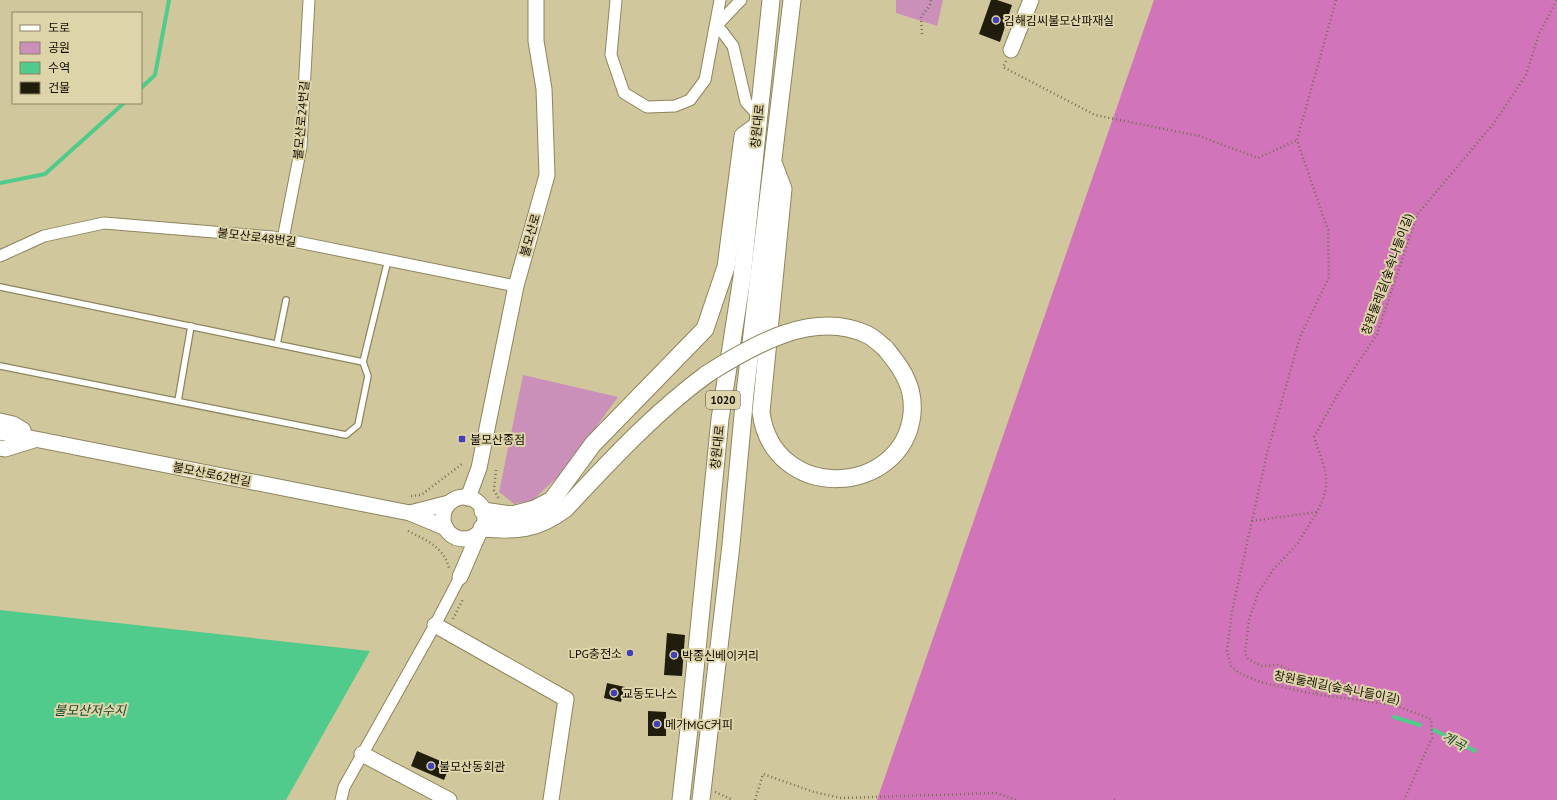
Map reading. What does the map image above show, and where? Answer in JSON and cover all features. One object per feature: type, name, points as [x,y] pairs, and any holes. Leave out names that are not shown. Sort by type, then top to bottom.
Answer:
[{"type":"main road","name":"창원대로","points":[[681,800],[720,419],[742,277],[757,121],[771,0]]},
{"type":"main road","name":"창원대로","points":[[701,800],[730,545],[745,394],[792,0]]},
{"type":"main road","points":[[477,504],[512,515],[535,509],[552,500],[593,444],[705,329],[726,266],[743,136],[757,121]]},
{"type":"main road","points":[[481,530],[532,528],[551,520],[565,509],[649,421],[707,374],[760,344],[797,331],[825,326],[848,328],[870,336],[885,348],[907,380],[913,403],[911,423],[902,445],[881,465],[869,472],[854,477],[817,478],[788,464],[778,454],[768,440],[763,428],[761,412],[783,189],[772,161]]},
{"type":"street","name":"불모산로24번길","points":[[283,239],[301,147],[308,0]]},
{"type":"street","name":"불모산로","points":[[477,504],[479,468],[516,286],[547,175],[544,89],[536,41],[536,0]]},
{"type":"street","points":[[616,0],[611,55],[624,93],[647,107],[675,106],[690,100],[705,80],[717,26],[720,0]]},
{"type":"street","points":[[717,26],[741,0]]},
{"type":"street","points":[[1011,50],[1031,0]]},
{"type":"street","points":[[717,26],[733,46],[746,102],[757,121]]},
{"type":"street","name":"불모산로48번길","points":[[0,256],[44,236],[104,223],[283,239],[516,286]]},
{"type":"street","points":[[0,421],[13,424],[37,439]]},
{"type":"street","name":"불모산로62번길","points":[[6,434],[410,514],[446,528]]},
{"type":"street","points":[[0,448],[4,449],[37,439]]},
{"type":"street","points":[[341,800],[344,787],[435,625],[455,574],[481,530],[484,522],[477,504],[461,497],[449,504],[410,514]]},
{"type":"street","points":[[449,504],[443,516],[446,528],[455,537],[462,539],[474,537],[481,530]]},
{"type":"street","points":[[455,574],[462,539]]},
{"type":"street","points":[[435,625],[566,699],[551,800]]},
{"type":"street","points":[[362,754],[448,800]]},
{"type":"lane","points":[[0,366],[346,435],[358,425],[368,376],[363,362],[388,260]]},
{"type":"lane","points":[[0,287],[363,362]]},
{"type":"lane","points":[[277,344],[286,300]]},
{"type":"lane","points":[[178,402],[191,326]]},
{"type":"path","points":[[922,34],[921,16],[930,5],[931,0]]},
{"type":"path","points":[[1011,50],[1003,66],[1095,115],[1199,136],[1258,158],[1297,140],[1336,0]]},
{"type":"path","name":"창원둘레길(숲속나들이길)","points":[[1319,695],[1299,675],[1279,665],[1261,666],[1248,658],[1245,653],[1249,620],[1258,593],[1273,570],[1298,542],[1324,498],[1327,479],[1314,436],[1339,392],[1378,334],[1417,215],[1494,123],[1526,75],[1539,34],[1556,0]]},
{"type":"path","name":"창원둘레길(숲속나들이길)","points":[[1297,140],[1328,230],[1329,277],[1300,337],[1267,453],[1232,611],[1227,651],[1230,666],[1240,673],[1260,682],[1319,695],[1394,705],[1431,719],[1432,738],[1404,800]]},
{"type":"path","points":[[411,496],[421,495],[462,464]]},
{"type":"path","points":[[496,470],[494,490],[499,500],[504,502]]},
{"type":"path","points":[[1252,521],[1317,512]]},
{"type":"path","points":[[408,531],[433,544],[446,557],[455,574]]},
{"type":"path","points":[[755,800],[763,774],[814,792],[841,798],[996,793],[1017,800]]},
{"type":"green space","points":[[896,0],[943,0],[937,26],[896,13]]},
{"type":"green space","points":[[523,375],[618,397],[563,472],[533,500],[514,504],[499,492]]},
{"type":"shaded area","points":[[1154,0],[1557,0],[1557,800],[877,800]]},
{"type":"water","name":"불모산저수지","points":[[0,610],[370,651],[286,800],[0,800]]},
{"type":"building","name":"김해김씨불모산파재실","points":[[991,0],[997,0],[1012,5],[1000,42],[979,34]]},
{"type":"building","name":"박종신베이커리","points":[[667,633],[685,635],[682,676],[664,675]]},
{"type":"building","name":"교동도나스","points":[[607,683],[625,687],[621,702],[604,698]]},
{"type":"building","name":"메가MGC커피","points":[[648,711],[666,712],[666,736],[648,736]]},
{"type":"building","name":"불모산동회관","points":[[417,751],[450,765],[444,780],[411,766]]},
{"type":"waterway","points":[[142,87],[155,75],[169,0]]},
{"type":"waterway","points":[[0,183],[45,174],[123,104]]},
{"type":"waterway","points":[[1394,717],[1420,725]]},
{"type":"waterway","name":"계곡","points":[[1434,730],[1475,751]]},
{"type":"place","name":"김해김씨불모산파재실","points":[[996,20]]},
{"type":"place","name":"불모산종점","points":[[462,439]]},
{"type":"place","name":"LPG충전소","points":[[630,653]]},
{"type":"place","name":"박종신베이커리","points":[[674,655]]},
{"type":"place","name":"교동도나스","points":[[614,693]]},
{"type":"place","name":"메가MGC커피","points":[[657,724]]},
{"type":"place","name":"불모산동회관","points":[[431,766]]}]
